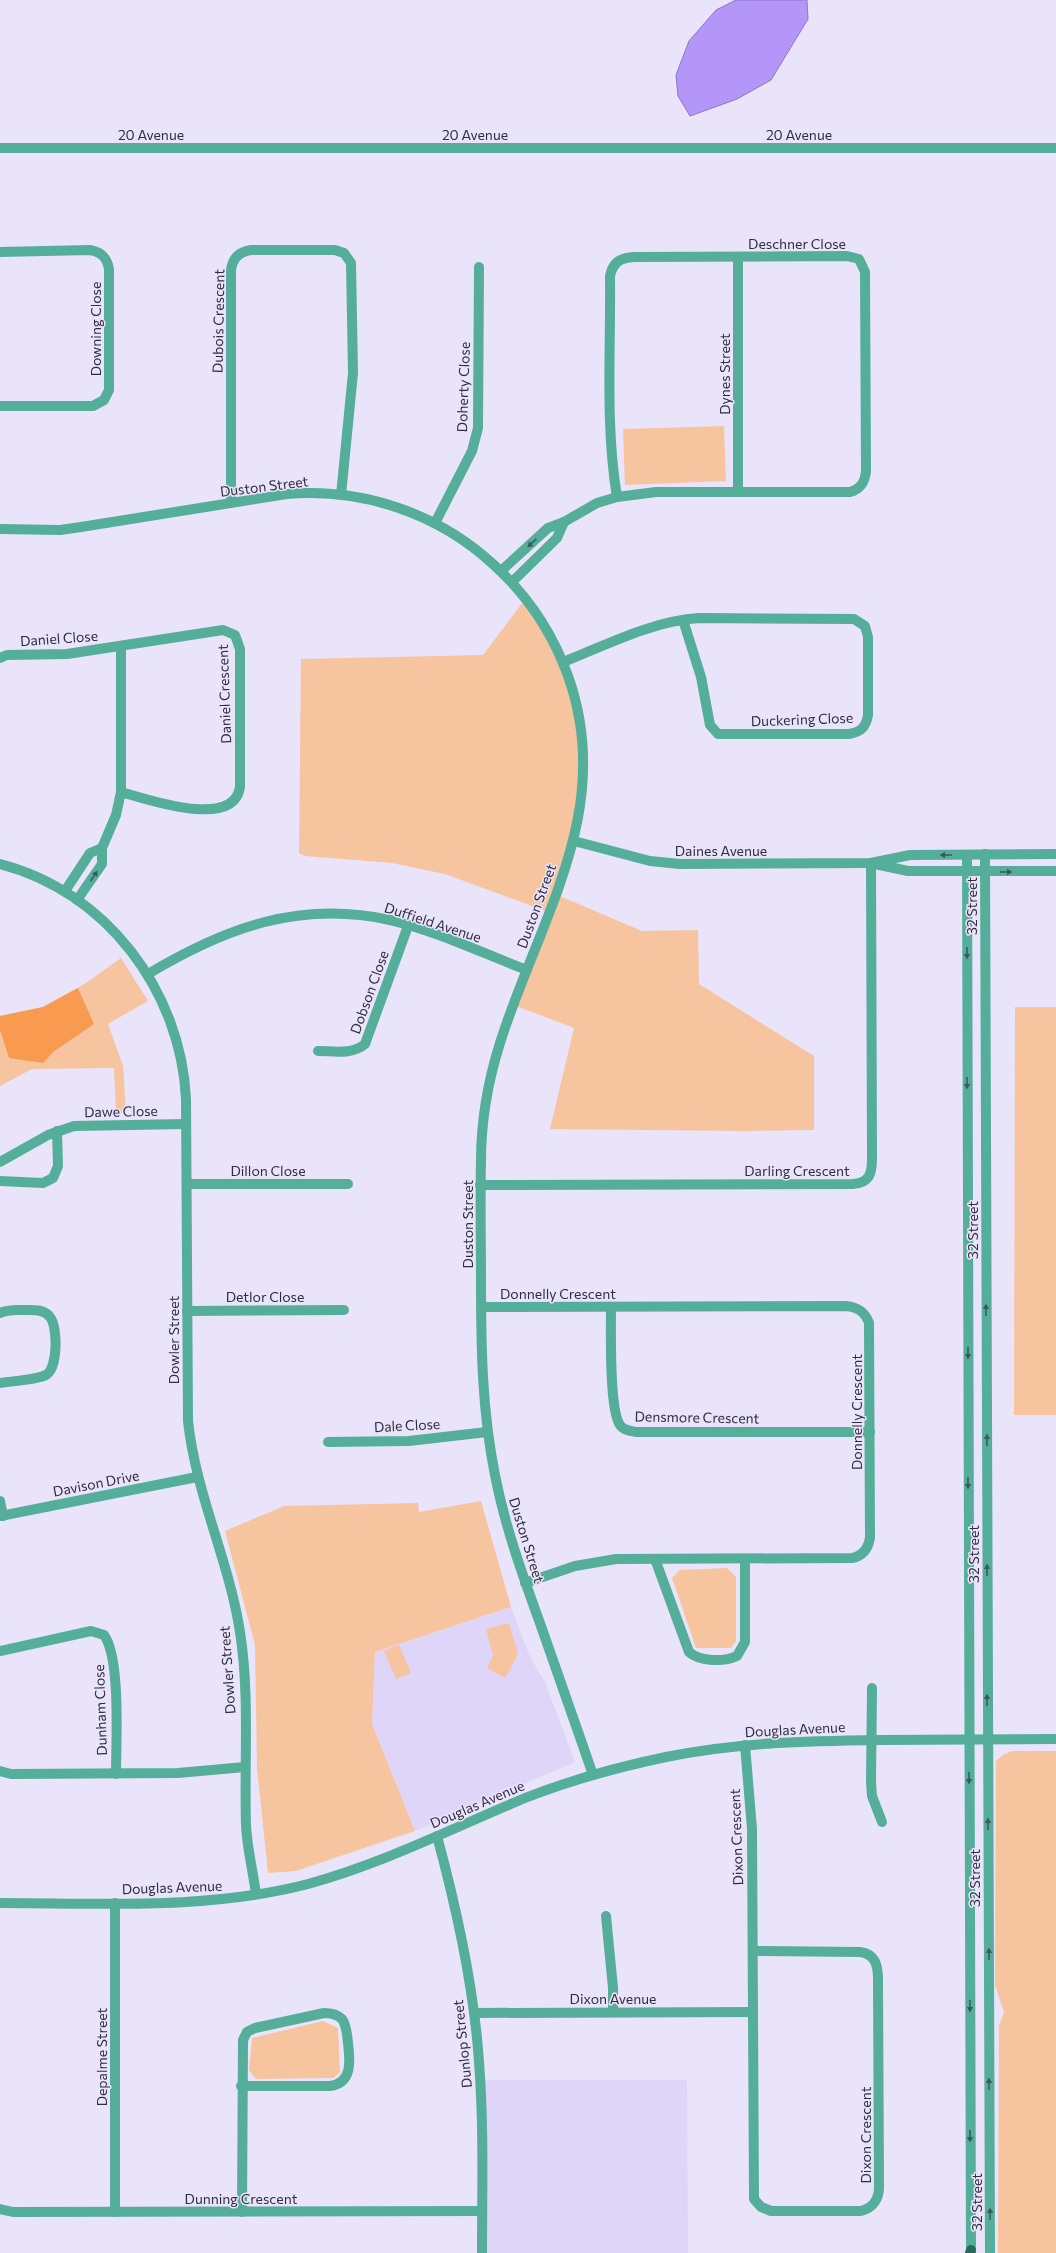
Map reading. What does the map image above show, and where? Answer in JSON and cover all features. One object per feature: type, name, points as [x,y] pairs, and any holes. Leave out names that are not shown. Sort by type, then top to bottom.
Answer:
[{"type":"street","name":"20 Avenue","points":[[0,148],[1056,148]]},
{"type":"street","name":"Downing Close","points":[[0,252],[90,250],[99,253],[106,259],[109,269],[109,390],[104,400],[93,406],[0,406]]},
{"type":"street","name":"Dubois Crescent","points":[[231,503],[231,271],[234,259],[242,253],[251,250],[335,250],[344,253],[351,263],[352,383],[340,495]]},
{"type":"street","name":"Deschner Close","points":[[501,571],[548,528],[564,522],[584,510],[617,497],[656,492],[850,492],[862,484],[866,471],[864,267],[859,259],[847,256],[634,257],[618,260],[613,266],[610,276],[612,465],[617,497]]},
{"type":"street","name":"Dynes Street","points":[[738,257],[738,492]]},
{"type":"street","name":"Doherty Close","points":[[435,523],[472,451],[478,428],[479,268]]},
{"type":"street","name":"Duston Street","points":[[0,529],[60,530],[299,493],[340,495],[384,503],[435,523],[469,544],[501,571],[512,582],[546,629],[563,662],[576,700],[583,737],[584,784],[574,841],[499,1046],[487,1094],[482,1143],[480,1185],[482,1378],[487,1432],[502,1510],[525,1583],[593,1775]]},
{"type":"street","points":[[512,582],[557,538],[564,522]]},
{"type":"street","name":"Duckering Close","points":[[563,662],[665,623],[683,620],[848,619],[858,621],[865,626],[868,638],[868,715],[865,725],[858,732],[849,734],[722,735],[715,732],[710,725],[701,677],[683,620]]},
{"type":"street","name":"Daniel Crescent","points":[[121,647],[218,630],[228,630],[235,635],[240,649],[240,788],[237,799],[227,806],[205,809],[179,807],[121,792]]},
{"type":"street","points":[[78,900],[102,864],[102,848],[116,815],[121,792],[121,647]]},
{"type":"street","name":"Daniel Close","points":[[0,658],[7,655],[68,654],[121,647]]},
{"type":"street","name":"Daines Avenue","points":[[574,841],[633,858],[666,863],[871,863],[910,855],[1056,854]]},
{"type":"street","points":[[64,892],[90,853],[102,848]]},
{"type":"street","name":"32 Street","points":[[985,854],[990,2253]]},
{"type":"street","name":"32 Street","points":[[967,855],[971,2252]]},
{"type":"street","name":"Daines Avenue","points":[[871,863],[908,871],[1056,871]]},
{"type":"street","name":"Darling Crescent","points":[[480,1185],[853,1184],[861,1183],[869,1178],[871,1174],[872,1159],[871,863]]},
{"type":"street","name":"Dowler Street","points":[[0,864],[39,878],[78,900],[116,934],[148,974],[166,1008],[178,1041],[185,1082],[187,1184],[187,1407],[197,1477],[233,1597],[240,1630],[245,1675],[246,1827],[256,1894]]},
{"type":"street","name":"Duffield Avenue","points":[[148,974],[214,938],[240,928],[300,915],[344,914],[375,918],[408,926],[527,970]]},
{"type":"street","name":"Dobson Close","points":[[318,1051],[349,1051],[360,1048],[365,1044],[408,926]]},
{"type":"street","name":"Dawe Close","points":[[0,1162],[57,1131],[81,1125],[186,1124]]},
{"type":"street","points":[[0,1181],[43,1183],[53,1178],[58,1166],[57,1131]]},
{"type":"street","name":"Dillon Close","points":[[187,1184],[348,1184]]},
{"type":"street","name":"Donnelly Crescent","points":[[481,1307],[846,1306],[859,1309],[866,1314],[870,1328],[870,1538],[863,1554],[852,1558],[616,1559],[589,1563],[525,1583]]},
{"type":"street","name":"Densmore Crescent","points":[[611,1307],[612,1367],[616,1415],[620,1426],[629,1431],[870,1432]]},
{"type":"street","points":[[0,1313],[8,1310],[36,1310],[46,1313],[54,1326],[55,1360],[50,1371],[43,1376],[0,1383]]},
{"type":"street","name":"Detlor Close","points":[[187,1311],[344,1310]]},
{"type":"street","name":"Dale Close","points":[[328,1442],[408,1441],[487,1432]]},
{"type":"street","name":"Davison Drive","points":[[2,1516],[197,1477]]},
{"type":"street","points":[[0,1500],[2,1516]]},
{"type":"street","points":[[655,1559],[689,1652],[697,1658],[726,1659],[737,1656],[745,1642],[745,1559]]},
{"type":"street","name":"Dunham Close","points":[[0,1651],[91,1630],[104,1635],[111,1649],[115,1684],[116,1774]]},
{"type":"street","points":[[872,1688],[870,1741],[871,1788],[882,1822]]},
{"type":"street","name":"Douglas Avenue","points":[[0,1903],[192,1902],[256,1894],[307,1884],[363,1867],[527,1798],[593,1775],[670,1756],[745,1745],[795,1742],[1056,1739]]},
{"type":"street","name":"Dixon Crescent","points":[[745,1745],[752,1829],[753,2193],[757,2204],[771,2211],[861,2211],[869,2208],[878,2197],[880,2188],[878,1979],[876,1962],[869,1954],[860,1952],[753,1951]]},
{"type":"street","name":"Dunham Close","points":[[0,1770],[11,1774],[116,1774],[185,1773],[246,1767]]},
{"type":"street","name":"Dunlop Street","points":[[437,1836],[464,1954],[474,2013],[481,2100],[482,2253]]},
{"type":"street","name":"Depalme Street","points":[[115,2212],[116,1903]]},
{"type":"street","points":[[606,1916],[613,1988],[613,2012]]},
{"type":"street","name":"Dixon Avenue","points":[[474,2013],[753,2012]]},
{"type":"street","points":[[241,2086],[330,2086],[341,2082],[347,2074],[350,2062],[347,2031],[343,2020],[334,2014],[324,2013],[250,2030],[245,2035],[242,2044],[241,2086],[242,2212]]},
{"type":"street","name":"Dunning Crescent","points":[[0,2209],[13,2212],[482,2211]]},
{"type":"shaded area","points":[[736,0],[807,0],[808,19],[771,80],[737,99],[690,116],[678,96],[676,75],[689,41],[716,10]]},
{"type":"shaded area","points":[[724,426],[726,481],[625,485],[623,429]]},
{"type":"shaded area","points":[[526,598],[570,681],[584,784],[555,894],[642,931],[698,930],[699,984],[814,1056],[814,1130],[741,1131],[550,1129],[574,1028],[513,1005],[548,912],[445,874],[392,863],[305,856],[299,853],[301,659],[483,655]]},
{"type":"shaded area","points":[[121,958],[148,1001],[108,1024],[123,1066],[126,1113],[116,1114],[114,1068],[32,1069],[0,1086],[0,1016],[43,1007],[86,983]]},
{"type":"shaded area","points":[[78,988],[94,1024],[53,1052],[43,1063],[9,1058],[0,1030],[0,1016],[43,1007]]},
{"type":"shaded area","points":[[1015,1007],[1056,1007],[1056,1415],[1014,1415]]},
{"type":"shaded area","points":[[481,1501],[511,1607],[375,1652],[372,1724],[415,1831],[296,1871],[268,1873],[257,1768],[255,1645],[225,1531],[284,1506],[418,1503],[419,1512]]},
{"type":"shaded area","points":[[727,1568],[736,1577],[736,1641],[731,1648],[696,1648],[672,1578],[680,1570]]},
{"type":"shaded area","points":[[511,1607],[530,1657],[545,1682],[575,1762],[415,1831],[372,1724],[375,1652]]},
{"type":"shaded area","points":[[509,1623],[518,1654],[505,1678],[487,1668],[493,1655],[486,1629]]},
{"type":"shaded area","points":[[399,1645],[411,1673],[396,1679],[384,1651]]},
{"type":"shaded area","points":[[1012,1751],[1056,1751],[1056,2253],[998,2253],[999,2026],[1004,2012],[995,1985],[996,1761],[1003,1755]]},
{"type":"shaded area","points":[[323,2021],[338,2028],[340,2073],[333,2078],[256,2079],[249,2070],[252,2038]]},
{"type":"shaded area","points":[[480,2080],[687,2080],[688,2253],[482,2253]]}]
